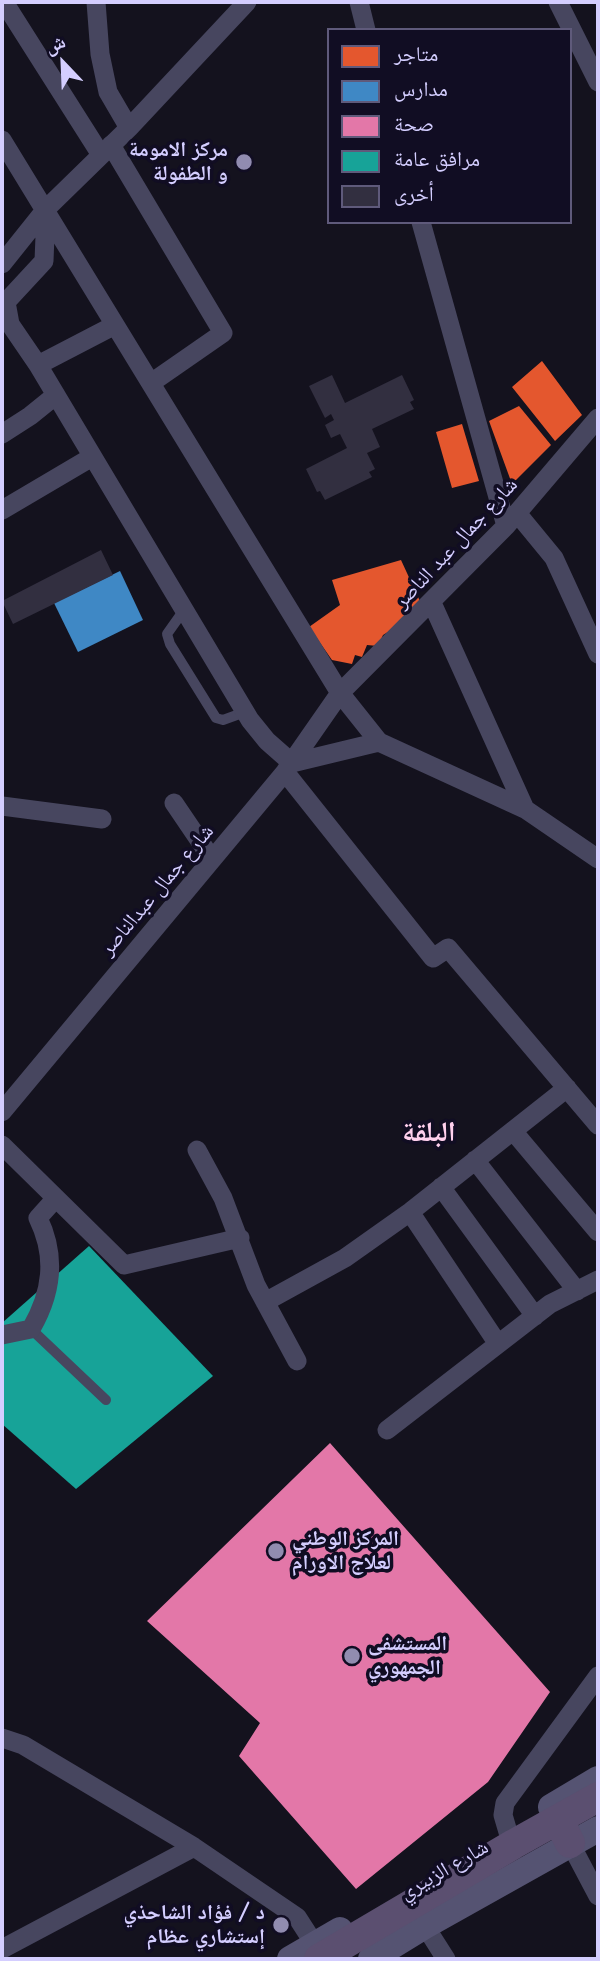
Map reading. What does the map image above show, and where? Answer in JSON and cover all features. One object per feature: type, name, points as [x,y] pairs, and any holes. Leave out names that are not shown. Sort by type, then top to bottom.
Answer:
[{"type":"main road","name":"شارع الزبيري","points":[[290,1959],[317,1952],[511,1838],[598,1779]]},
{"type":"main road","name":"شارع الزبيري","points":[[511,1838],[598,1797]]},
{"type":"main road","name":"شارع الزبيري","points":[[371,1959],[568,1838],[598,1815]]},
{"type":"main road","name":"شارع الزبيري","points":[[348,1959],[568,1838],[598,1829]]},
{"type":"street","points":[[4,2],[106,150],[223,333],[151,383]]},
{"type":"street","points":[[96,2],[100,54],[108,92],[129,128]]},
{"type":"street","points":[[2,264],[46,209],[129,128],[247,2]]},
{"type":"street","points":[[359,2],[366,28]]},
{"type":"street","points":[[558,2],[571,28]]},
{"type":"street","points":[[572,30],[598,82]]},
{"type":"street","points":[[2,140],[341,693],[379,742],[525,809],[598,859]]},
{"type":"street","points":[[46,209],[44,261],[6,302],[6,323],[38,365],[245,712],[433,958],[448,948],[598,1125]]},
{"type":"street","points":[[422,224],[512,519],[554,558],[598,654]]},
{"type":"street","points":[[38,365],[115,325]]},
{"type":"street","points":[[2,434],[56,395]]},
{"type":"street","name":"شارع جمال عبد الناصر","points":[[341,693],[512,519],[598,418]]},
{"type":"street","points":[[2,510],[92,457]]},
{"type":"street","points":[[432,603],[525,809]]},
{"type":"street","name":"شارع جمال عبدالناصر","points":[[2,1112],[288,767],[341,693]]},
{"type":"street","points":[[288,767],[379,742]]},
{"type":"street","points":[[174,803],[212,859]]},
{"type":"street","points":[[2,806],[103,819]]},
{"type":"street","points":[[265,1302],[345,1258],[410,1212],[567,1088]]},
{"type":"street","points":[[513,1131],[598,1232]]},
{"type":"street","points":[[2,1146],[124,1265],[240,1238]]},
{"type":"street","points":[[197,1150],[223,1198],[256,1285],[297,1361]]},
{"type":"street","points":[[475,1160],[577,1291]]},
{"type":"street","points":[[441,1188],[535,1315]]},
{"type":"street","points":[[2,1335],[31,1329],[40,1314],[50,1283],[47,1237],[38,1218],[56,1198]]},
{"type":"street","points":[[410,1212],[498,1344]]},
{"type":"street","points":[[387,1430],[550,1304],[598,1280]]},
{"type":"street","points":[[511,1838],[503,1815],[505,1803],[598,1676]]},
{"type":"street","points":[[2,1738],[23,1745],[194,1847],[297,1917],[317,1952]]},
{"type":"street","points":[[2,1757],[23,1745]]},
{"type":"street","points":[[568,1838],[598,1896]]},
{"type":"street","points":[[2,1949],[194,1847]]},
{"type":"street","points":[[425,1926],[446,1959]]},
{"type":"lane","points":[[184,610],[167,634],[170,644],[216,718],[223,720],[245,712]]},
{"type":"lane","points":[[31,1329],[106,1400]]},
{"type":"building: متاجر","points":[[542,361],[582,415],[555,441],[512,387]]},
{"type":"building: متاجر","points":[[519,406],[551,445],[512,484],[489,421]]},
{"type":"building: متاجر","points":[[462,424],[479,481],[452,488],[436,432]]},
{"type":"building: متاجر","points":[[401,560],[424,610],[383,635],[378,646],[367,645],[362,657],[355,655],[352,664],[332,660],[309,627],[340,605],[332,580]]},
{"type":"building: مدارس","points":[[120,571],[143,620],[78,652],[54,603]]},
{"type":"building: صحة","name":"المستشفى الجمهوري","points":[[330,1443],[550,1692],[488,1782],[356,1889],[239,1756],[260,1723],[147,1621]]},
{"type":"building: مرافق عامة","points":[[89,1246],[213,1376],[76,1489],[2,1424],[2,1323]]},
{"type":"building: أخرى","points":[[332,375],[345,403],[402,375],[414,400],[410,402],[414,409],[372,429],[380,447],[367,453],[375,469],[369,472],[372,477],[325,500],[320,491],[317,492],[306,469],[347,448],[340,434],[331,438],[325,425],[334,420],[331,414],[325,418],[309,386]]},
{"type":"building: أخرى","points":[[101,550],[113,575],[13,624],[2,601]]},
{"type":"place","name":"مركز الامومة و الطفولة","points":[[244,162]]},
{"type":"place","name":"المركز الوطني لعلاج الاورام","points":[[276,1551]]},
{"type":"place","name":"المستشفى الجمهوري","points":[[352,1656]]},
{"type":"place","name":"د / فؤاد الشاحذي إستشاري عظام","points":[[281,1925]]},
{"type":"district","name":"البلقة","points":[[429,1133]]}]
